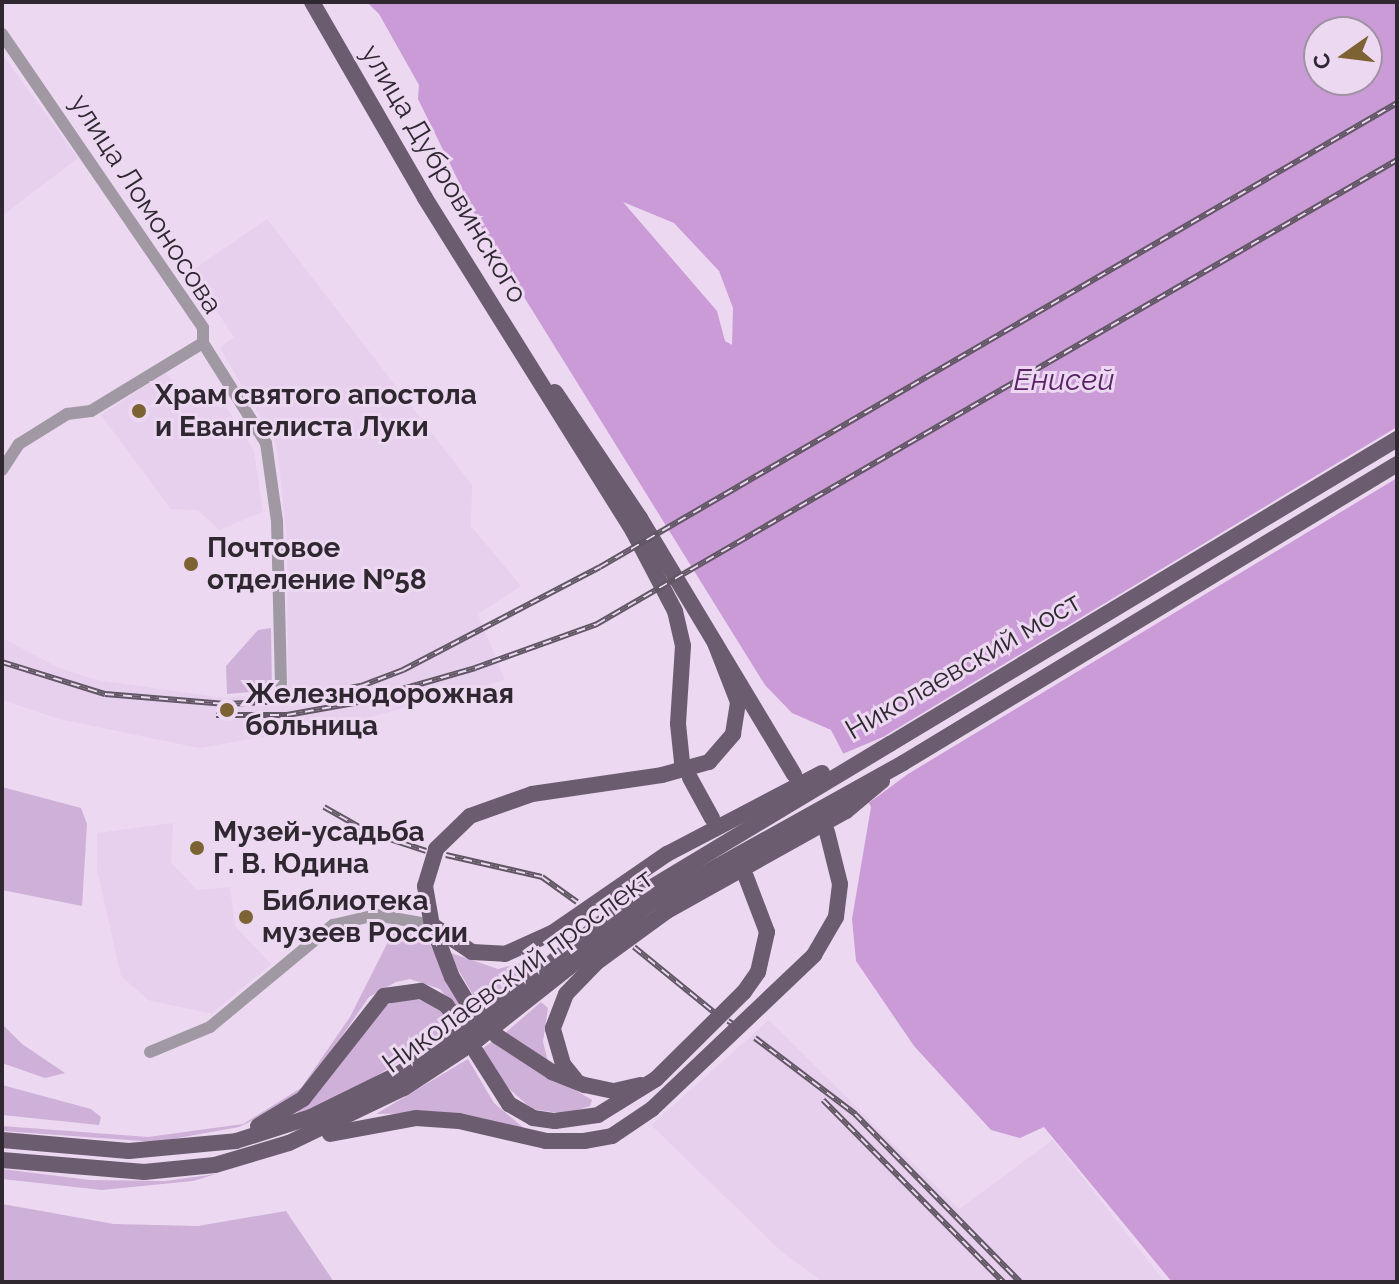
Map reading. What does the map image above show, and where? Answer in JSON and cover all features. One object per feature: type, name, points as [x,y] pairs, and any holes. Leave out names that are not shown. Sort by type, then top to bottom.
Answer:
[{"type":"main road","name":"улица Дубровинского","points":[[312,2],[433,210],[535,370]]},
{"type":"main road","points":[[535,370],[578,421],[794,774]]},
{"type":"main road","points":[[535,370],[675,611],[683,646],[678,724],[686,770],[712,818]]},
{"type":"main road","name":"Николаевский мост","points":[[432,925],[485,955],[527,947],[712,829],[780,791],[890,744],[1397,439]]},
{"type":"main road","name":"Николаевский мост","points":[[584,1084],[554,1045],[559,1006],[597,962],[667,911],[846,811],[903,763],[1397,464]]},
{"type":"main road","points":[[472,1010],[452,977],[432,925],[425,886],[436,849],[470,816],[532,794],[662,775],[709,762],[733,734],[738,702],[715,643]]},
{"type":"main road","name":"Николаевский проспект","points":[[2,1140],[105,1151],[204,1146],[311,1117],[403,1080],[632,899],[890,744]]},
{"type":"main road","name":"Николаевский проспект","points":[[2,1160],[144,1172],[215,1165],[289,1143],[477,1040],[648,905],[903,763]]},
{"type":"main road","points":[[289,1143],[416,1118],[459,1121],[546,1141],[584,1141],[612,1136],[652,1109],[814,955],[836,917],[840,884],[827,832]]},
{"type":"main road","points":[[476,1052],[497,1091],[520,1112],[555,1121],[598,1115],[656,1079],[744,992],[758,972],[767,932],[746,877]]},
{"type":"main road","points":[[204,1146],[289,1111],[384,996],[421,991],[446,1005],[458,1021]]},
{"type":"main road","points":[[497,1036],[552,1072],[584,1084],[614,1091],[656,1079]]},
{"type":"street","name":"улица Ломоносова","points":[[2,34],[203,328],[203,343],[268,449],[277,521],[281,684]]},
{"type":"street","points":[[2,470],[19,444],[67,414],[91,411],[203,343]]},
{"type":"street","points":[[150,1052],[210,1027],[333,925],[376,915],[432,925]]},
{"type":"shaded area","points":[[2,54],[78,158],[2,216]]},
{"type":"shaded area","points":[[267,219],[472,485],[471,526],[521,586],[478,614],[505,680],[360,720],[199,748],[59,719],[2,700],[2,638],[59,668],[97,680],[224,698],[288,692],[287,540],[277,446],[220,348],[234,337],[190,272]]},
{"type":"shaded area","points":[[165,373],[192,400],[227,408],[254,451],[263,512],[219,530],[198,510],[171,509],[101,415]]},
{"type":"shaded area","points":[[271,628],[272,690],[227,694],[226,666],[258,630]]},
{"type":"shaded area","points":[[2,787],[81,808],[87,824],[82,906],[2,890]]},
{"type":"shaded area","points":[[173,823],[171,862],[197,890],[230,887],[235,926],[271,964],[212,1014],[148,1000],[121,976],[97,869],[97,833]]},
{"type":"shaded area","points":[[395,928],[427,939],[469,1016],[465,1020],[440,989],[410,979],[396,982],[369,997],[308,1085],[288,1103],[239,1127],[156,1142],[2,1131],[2,1126],[148,1137],[243,1124],[301,1088],[350,1017]]},
{"type":"shaded area","points":[[448,952],[498,969],[524,962],[530,966],[480,1007]]},
{"type":"shaded area","points":[[409,996],[438,1007],[451,1025],[449,1030],[354,1090],[295,1115],[382,1007]]},
{"type":"shaded area","points":[[541,1002],[548,1008],[543,1042],[548,1061],[504,1034]]},
{"type":"shaded area","points":[[769,1020],[959,1209],[1053,1140],[1165,1282],[823,1282],[782,1252],[651,1125]]},
{"type":"shaded area","points":[[2,1024],[22,1044],[65,1073],[45,1078],[2,1063]]},
{"type":"shaded area","points":[[493,1041],[592,1100],[590,1106],[565,1114],[532,1109],[501,1082],[482,1049]]},
{"type":"shaded area","points":[[468,1059],[494,1103],[525,1129],[421,1113],[376,1114]]},
{"type":"shaded area","points":[[2,1085],[91,1109],[101,1117],[99,1125],[2,1115]]},
{"type":"shaded area","points":[[2,1169],[90,1180],[165,1181],[216,1174],[193,1181],[102,1190],[2,1179]]},
{"type":"shaded area","points":[[2,1204],[114,1224],[198,1226],[286,1211],[334,1282],[2,1282]]},
{"type":"water","name":"Енисей","points":[[367,2],[1397,2],[1397,1282],[1172,1282],[1044,1127],[1020,1138],[991,1130],[914,1046],[856,961],[852,919],[871,807],[831,730],[792,713],[765,685],[483,231],[418,99],[419,85],[379,14]],"holes":[[[623,202],[674,223],[719,271],[733,308],[732,345],[725,341],[717,311]]]},
{"type":"pier","points":[[1397,427],[1397,478],[908,774],[866,805],[840,755],[883,737]]},
{"type":"railway","points":[[2,662],[105,694],[226,704],[285,701],[361,686],[403,670],[600,567],[1397,103]]},
{"type":"railway","points":[[216,715],[287,715],[354,703],[475,668],[597,624],[1397,160]]},
{"type":"railway","points":[[324,807],[368,832],[426,851]]},
{"type":"railway","points":[[446,855],[542,877],[577,902]]},
{"type":"railway","points":[[634,947],[715,1013]]},
{"type":"railway","points":[[728,1021],[735,1025]]},
{"type":"railway","points":[[755,1038],[855,1114],[1020,1282]]},
{"type":"railway","points":[[823,1100],[1003,1282]]},
{"type":"place","name":"Храм святого апостола и Евангелиста Луки","points":[[139,411]]},
{"type":"place","name":"Почтовое отделение №58","points":[[191,564]]},
{"type":"place","name":"Железнодорожная больница","points":[[227,710]]},
{"type":"place","name":"Музей-усадьба Г. В. Юдина","points":[[197,848]]},
{"type":"place","name":"Библиотека музеев России","points":[[246,917]]}]
